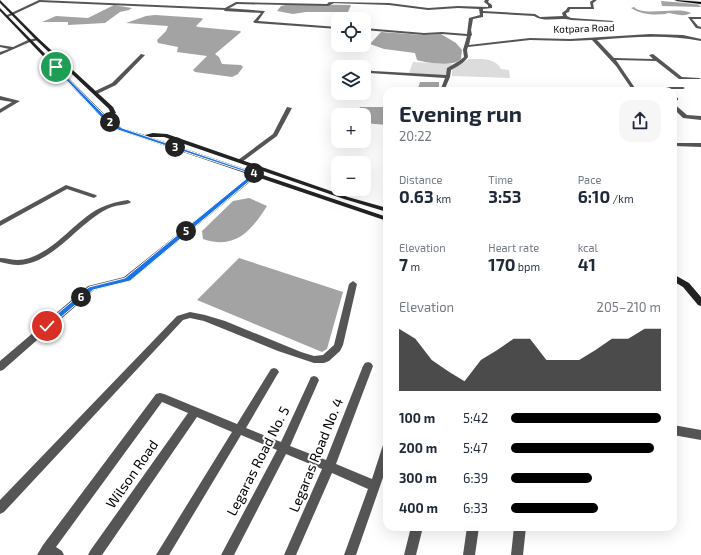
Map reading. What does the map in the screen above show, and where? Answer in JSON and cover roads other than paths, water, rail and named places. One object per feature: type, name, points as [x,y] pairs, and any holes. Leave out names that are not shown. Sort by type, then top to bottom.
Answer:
[{"type":"main road","points":[[677,0],[701,3]]},
{"type":"main road","points":[[0,1],[36,40],[95,93],[112,111],[113,113],[104,117]]},
{"type":"main road","points":[[0,9],[29,41],[104,117],[120,129],[201,155],[356,210],[383,218]]},
{"type":"main road","points":[[144,137],[159,134],[166,136],[346,198],[383,209]]},
{"type":"main road","points":[[201,155],[208,150]]},
{"type":"main road","points":[[677,279],[686,284],[701,303]]},
{"type":"street","points":[[7,16],[41,0],[264,12],[254,22],[331,28]]},
{"type":"street","points":[[482,10],[490,8],[490,5],[486,2],[487,0]]},
{"type":"street","points":[[565,17],[564,13],[569,10],[569,8],[593,8],[591,3],[594,0]]},
{"type":"street","points":[[226,9],[236,3],[314,6],[354,1],[428,9],[458,7],[534,16],[539,18],[565,17],[571,19],[612,21]]},
{"type":"street","points":[[444,87],[448,77],[449,69],[465,60],[466,57],[464,50],[468,46],[471,18],[482,16],[482,10]]},
{"type":"street","points":[[701,18],[689,18],[697,27],[701,28]]},
{"type":"street","points":[[371,30],[424,34],[442,33],[470,35]]},
{"type":"street","name":"Kotpara Road","points":[[468,46],[530,39],[664,35],[683,36],[701,40]]},
{"type":"street","points":[[593,38],[626,75],[633,87]]},
{"type":"street","points":[[0,54],[29,41],[36,40]]},
{"type":"street","points":[[0,46],[14,48]]},
{"type":"street","points":[[95,93],[114,84],[143,55]]},
{"type":"street","points":[[651,55],[681,78],[699,79]]},
{"type":"street","points":[[613,59],[659,60]]},
{"type":"street","points":[[371,72],[448,77]]},
{"type":"street","points":[[677,88],[682,88]]},
{"type":"street","points":[[0,98],[17,101],[0,111]]},
{"type":"street","points":[[240,161],[275,135],[290,108]]},
{"type":"street","points":[[677,109],[685,117],[701,118]]},
{"type":"street","points":[[677,145],[701,144]]},
{"type":"street","points":[[0,367],[91,288],[127,279],[256,174]]},
{"type":"street","points":[[0,224],[66,187],[94,196]]},
{"type":"street","points":[[0,260],[20,263],[29,260],[58,245],[95,214],[105,208],[115,203],[128,202]]},
{"type":"street","points":[[0,508],[180,318],[190,314],[205,318],[250,334],[293,353],[310,358],[324,359],[338,349],[353,284]]},
{"type":"street","name":"Legaras Road No. 4","points":[[290,555],[329,467],[368,366]]},
{"type":"street","points":[[162,555],[274,372]]},
{"type":"street","name":"Legaras Road No. 5","points":[[227,555],[284,448],[314,380]]},
{"type":"street","points":[[50,553],[160,396],[375,486]]},
{"type":"street","name":"Wilson Road","points":[[94,555],[195,411]]},
{"type":"street","points":[[677,431],[701,435]]},
{"type":"street","points":[[350,555],[383,461]]},
{"type":"street","points":[[410,555],[416,531]]},
{"type":"street","points":[[469,555],[472,531]]},
{"type":"street","points":[[517,555],[520,531]]}]
